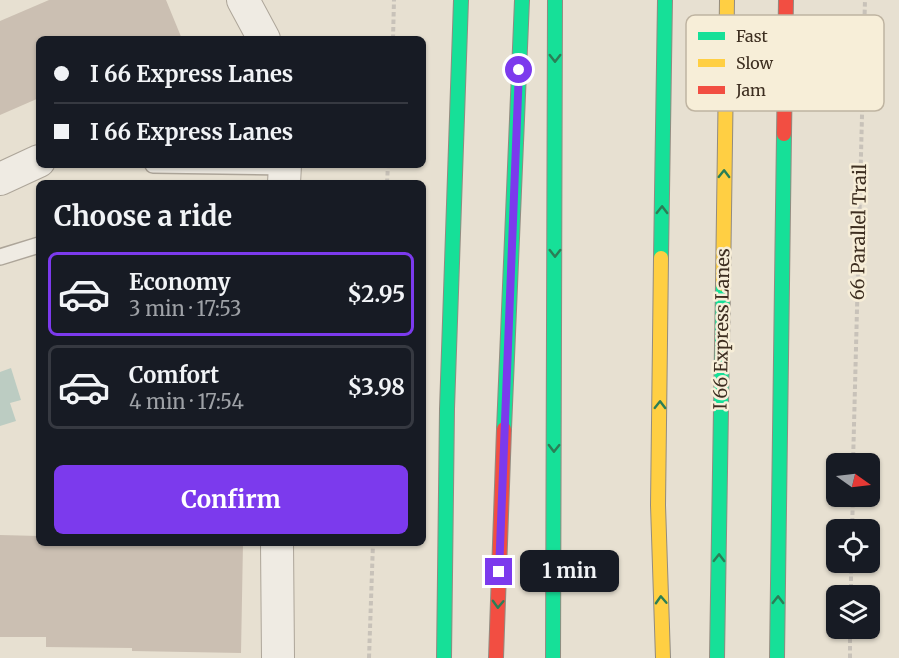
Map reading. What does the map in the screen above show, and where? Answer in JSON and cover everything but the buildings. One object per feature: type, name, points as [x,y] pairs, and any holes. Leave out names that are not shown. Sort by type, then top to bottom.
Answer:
[{"type":"highway","points":[[444,658],[447,409],[461,0]]},
{"type":"highway","points":[[496,658],[522,0]]},
{"type":"highway","points":[[553,658],[555,0]]},
{"type":"highway","points":[[663,658],[658,505],[665,0]]},
{"type":"highway","name":"I 66 Express Lanes","points":[[727,0],[727,15]]},
{"type":"highway","points":[[787,15],[788,0]]},
{"type":"highway","name":"I 66 Express Lanes","points":[[717,658],[725,111]]},
{"type":"highway","points":[[777,658],[785,111]]},
{"type":"highway","points":[[436,658],[445,553]]},
{"type":"street","points":[[243,0],[262,36]]},
{"type":"street","points":[[0,179],[36,162]]},
{"type":"street","points":[[277,546],[278,658]]},
{"type":"lane","points":[[210,168],[285,172]]},
{"type":"lane","points":[[0,257],[36,246]]},
{"type":"path","points":[[393,36],[394,0]]},
{"type":"path","name":"66 Parallel Trail","points":[[865,0],[865,15]]},
{"type":"path","name":"66 Parallel Trail","points":[[854,453],[862,111]]},
{"type":"path","points":[[369,658],[373,546]]},
{"type":"path","points":[[850,639],[850,658]]},
{"type":"shaded area","points":[[11,368],[21,400],[10,403],[16,421],[0,426],[0,372]]},
{"type":"traffic: fast","points":[[444,658],[447,409],[461,0]]},
{"type":"traffic: fast","points":[[504,429],[522,0]]},
{"type":"traffic: fast","points":[[553,658],[555,0]]},
{"type":"traffic: fast","points":[[661,258],[665,0]]},
{"type":"traffic: fast","points":[[777,658],[784,134]]},
{"type":"traffic: fast","points":[[717,658],[723,284]]},
{"type":"traffic: slow","points":[[727,0],[727,15]]},
{"type":"traffic: slow","points":[[723,284],[725,111]]},
{"type":"traffic: slow","points":[[661,258],[658,505],[663,658]]},
{"type":"traffic: jam","points":[[786,0],[786,15]]},
{"type":"traffic: jam","points":[[784,111],[784,134]]},
{"type":"traffic: jam","points":[[496,658],[504,429]]},
{"type":"route","points":[[499,572],[502,441],[519,70]]}]
